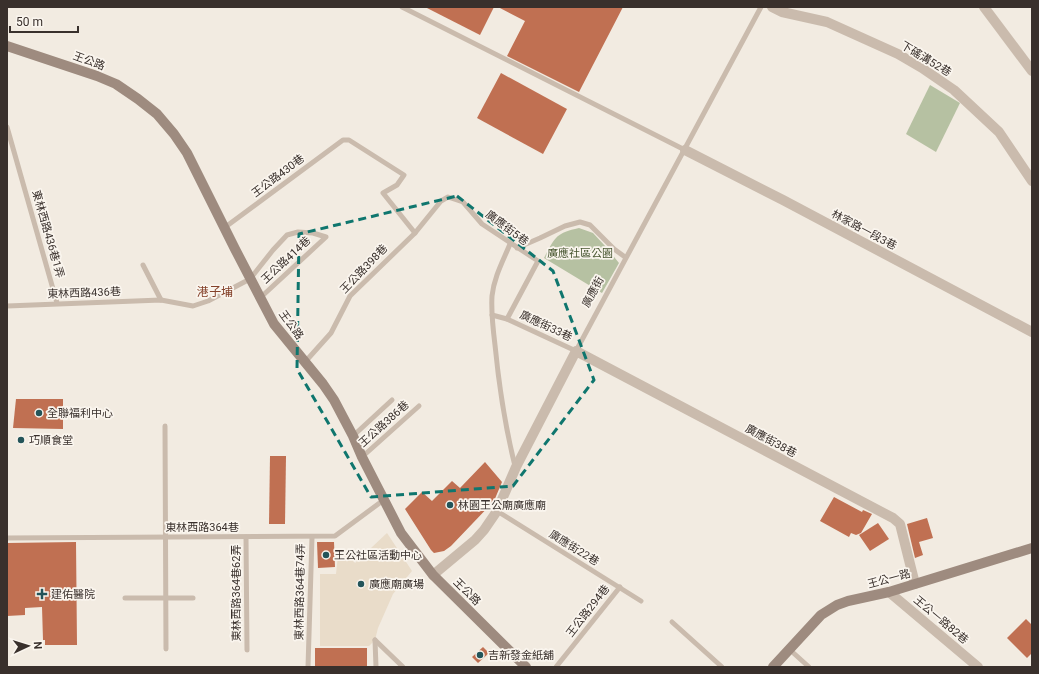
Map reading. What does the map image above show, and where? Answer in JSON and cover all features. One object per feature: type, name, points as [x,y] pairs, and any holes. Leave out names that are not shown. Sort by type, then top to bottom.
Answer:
[{"type":"street","name":"下磘溝52巷","points":[[772,7],[782,12],[827,22],[898,54],[922,68],[954,90],[999,132],[1032,181]]},
{"type":"street","points":[[984,7],[1032,71]]},
{"type":"street","name":"王公路","points":[[7,46],[97,76],[116,84],[157,114],[174,134],[187,153],[274,324],[334,400],[401,533],[433,575],[526,667]]},
{"type":"street","name":"林家路一段3巷","points":[[685,150],[783,200],[1032,332]]},
{"type":"street","name":"廣應街","points":[[433,575],[475,540],[497,511],[516,467],[576,351]]},
{"type":"street","name":"廣應街38巷","points":[[576,351],[893,518],[900,524],[915,584]]},
{"type":"street","name":"王公一路","points":[[773,667],[821,615],[829,609],[848,601],[889,592],[1032,548]]},
{"type":"street","name":"王公一路82巷","points":[[889,592],[978,667]]},
{"type":"lane","points":[[402,7],[685,150]]},
{"type":"lane","name":"廣應街","points":[[576,351],[625,257],[685,150],[761,7]]},
{"type":"lane","name":"東林西路436巷1弄","points":[[7,127],[57,303]]},
{"type":"lane","name":"王公路430巷","points":[[224,228],[343,140],[349,140],[404,175],[397,185],[383,193],[415,234]]},
{"type":"lane","name":"廣應街5巷","points":[[415,234],[441,201],[448,197],[463,202],[482,224],[510,244],[538,261]]},
{"type":"lane","points":[[517,248],[565,226],[580,222],[590,225],[614,249],[625,257]]},
{"type":"lane","name":"東林西路436巷","points":[[7,306],[161,300],[193,306],[208,301],[250,279],[287,235],[298,232],[313,233],[326,237]]},
{"type":"lane","name":"王公路398巷","points":[[305,362],[332,333],[350,296],[415,234]]},
{"type":"lane","name":"王公路414巷","points":[[260,298],[326,237]]},
{"type":"lane","points":[[510,244],[496,278],[492,295],[492,315],[498,380],[506,429],[516,467]]},
{"type":"lane","name":"廣應街33巷","points":[[507,319],[538,261]]},
{"type":"lane","points":[[143,265],[161,300]]},
{"type":"lane","name":"廣應街33巷","points":[[492,315],[507,319],[576,351]]},
{"type":"lane","points":[[353,436],[392,400]]},
{"type":"lane","name":"王公路386巷","points":[[362,457],[419,406]]},
{"type":"lane","points":[[165,426],[166,649]]},
{"type":"lane","name":"東林西路364巷","points":[[7,538],[335,536],[385,499]]},
{"type":"lane","name":"廣應街22巷","points":[[497,511],[641,601]]},
{"type":"lane","name":"東林西路364巷62弄","points":[[246,536],[247,650]]},
{"type":"lane","name":"東林西路364巷74弄","points":[[308,667],[312,537]]},
{"type":"lane","name":"王公路294巷","points":[[556,667],[620,587]]},
{"type":"lane","points":[[125,598],[193,598]]},
{"type":"lane","points":[[672,622],[722,667]]},
{"type":"lane","points":[[376,667],[376,640],[403,667]]},
{"type":"lane","points":[[789,649],[809,667]]},
{"type":"highlighted area","points":[[457,196],[553,271],[594,380],[513,486],[371,497],[297,369],[299,234]]},
{"type":"green space","points":[[930,85],[960,103],[936,152],[906,134]]},
{"type":"green space","name":"廣應社區公園","points":[[579,228],[593,233],[619,263],[602,293],[544,258],[557,237],[565,232]]},
{"type":"shaded area","name":"廣應廟廣場","points":[[387,533],[412,571],[393,594],[378,628],[375,640],[369,646],[320,646],[320,574],[336,574],[338,555],[346,551],[355,563]]},
{"type":"building","points":[[425,7],[494,7],[480,35]]},
{"type":"building","points":[[498,7],[623,7],[579,92],[507,56],[525,21]]},
{"type":"building","points":[[501,73],[567,109],[543,154],[477,118]]},
{"type":"building","name":"全聯福利中心","points":[[16,399],[63,399],[63,429],[13,428]]},
{"type":"building","points":[[270,456],[286,456],[285,524],[269,524]]},
{"type":"building","name":"林園王公廟廣應廟","points":[[485,462],[502,482],[494,501],[451,546],[444,551],[434,553],[405,509],[422,492],[432,501],[452,481],[460,488]]},
{"type":"building","points":[[834,497],[862,512],[863,510],[872,514],[861,533],[856,535],[851,533],[849,537],[820,521]]},
{"type":"building","points":[[927,518],[933,538],[919,542],[923,555],[915,558],[907,524]]},
{"type":"building","points":[[878,523],[889,539],[870,551],[859,535]]},
{"type":"building","name":"建佑醫院","points":[[76,542],[77,645],[45,645],[45,640],[43,640],[42,607],[25,608],[25,615],[7,616],[7,543]]},
{"type":"building","name":"王公社區活動中心","points":[[317,542],[334,542],[335,567],[318,568]]},
{"type":"building","points":[[1026,619],[1032,625],[1032,653],[1027,658],[1007,638]]},
{"type":"building","name":"吉新發金紙舖","points":[[483,647],[489,653],[478,663],[472,657]]},
{"type":"building","points":[[315,648],[367,648],[367,667],[315,667]]},
{"type":"place","name":"全聯福利中心","points":[[39,413]]},
{"type":"place","name":"巧順食堂","points":[[21,440]]},
{"type":"place","name":"林園王公廟廣應廟","points":[[450,505]]},
{"type":"place","name":"王公社區活動中心","points":[[326,555]]},
{"type":"place","name":"廣應廟廣場","points":[[361,584]]},
{"type":"place","name":"建佑醫院","points":[[42,594]]},
{"type":"place","name":"吉新發金紙舖","points":[[480,655]]},
{"type":"district","name":"港子埔","points":[[215,292]]}]
